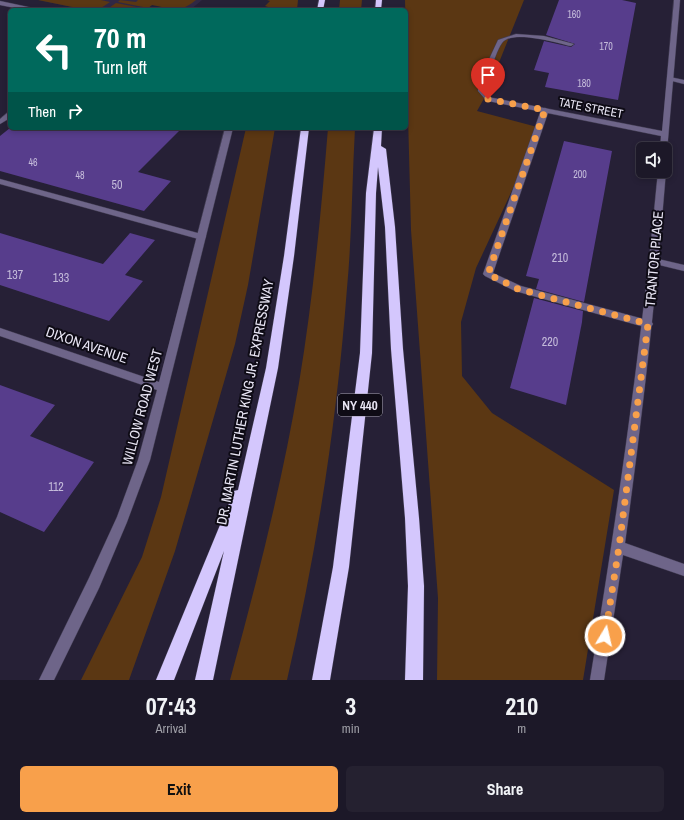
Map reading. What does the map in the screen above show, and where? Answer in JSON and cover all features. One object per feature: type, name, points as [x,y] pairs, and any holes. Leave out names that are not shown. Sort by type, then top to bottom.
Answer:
[{"type":"highway","name":"DR. MARTIN LUTHER KING JR. EXPRESSWAY","points":[[204,680],[272,368],[285,286],[305,130]]},
{"type":"highway","points":[[378,130],[390,227],[397,349],[412,518],[416,586],[414,680]]},
{"type":"highway","name":"NY 440","points":[[321,680],[341,567],[363,375],[371,193],[378,130]]},
{"type":"highway","points":[[165,680],[252,464]]},
{"type":"street","points":[[664,142],[677,0]]},
{"type":"street","points":[[0,3],[24,8]]},
{"type":"street","name":"TATE STREET","points":[[571,44],[526,36],[506,37],[500,42],[481,83],[481,91],[488,99],[665,134]]},
{"type":"street","points":[[670,79],[684,82]]},
{"type":"street","points":[[545,110],[488,274],[518,289],[648,324]]},
{"type":"street","points":[[0,122],[8,116]]},
{"type":"street","name":"WILLOW ROAD WEST","points":[[46,680],[94,583],[123,518],[144,460],[229,130]]},
{"type":"street","name":"TRANTOR PLACE","points":[[597,680],[619,547],[648,324],[661,178]]},
{"type":"street","points":[[0,181],[202,237]]},
{"type":"street","points":[[654,260],[684,268]]},
{"type":"street","name":"DIXON AVENUE","points":[[0,332],[163,388]]},
{"type":"street","points":[[619,547],[684,570]]},
{"type":"shaded area","points":[[38,0],[202,0],[192,8],[175,8],[152,5],[148,8],[77,8]]},
{"type":"shaded area","points":[[38,0],[101,0],[110,2],[101,8],[77,8]]},
{"type":"shaded area","points":[[120,0],[136,2],[138,0],[196,0],[182,8],[166,8],[152,5],[148,8],[118,2]]},
{"type":"shaded area","points":[[267,0],[298,0],[297,8],[267,8],[268,7],[265,6],[270,1]]},
{"type":"shaded area","points":[[340,0],[362,0],[361,8],[339,8]]},
{"type":"shaded area","points":[[405,0],[524,0],[486,95],[477,111],[541,128],[476,268],[461,322],[462,376],[492,413],[614,490],[583,680],[437,680],[438,598],[411,230],[408,115],[408,8],[405,8]]},
{"type":"shaded area","points":[[116,3],[142,8],[109,8]]},
{"type":"shaded area","points":[[246,130],[275,130],[248,285],[235,344],[175,551],[129,680],[81,680],[142,557],[161,497]]},
{"type":"shaded area","points":[[328,130],[355,130],[349,268],[338,387],[317,534],[298,632],[287,680],[230,680],[250,606],[285,458],[299,383],[308,320]]},
{"type":"building","points":[[559,0],[622,0],[636,3],[618,100],[545,87],[549,73],[534,70],[544,41],[571,47],[575,44],[546,35]]},
{"type":"building","points":[[8,130],[180,130],[138,172],[171,181],[144,211],[0,171],[0,136]]},
{"type":"building","points":[[564,141],[612,151],[584,302],[536,289],[539,279],[526,276]]},
{"type":"building","points":[[0,233],[103,264],[130,233],[155,240],[125,275],[143,281],[109,321],[0,285]]},
{"type":"building","points":[[534,298],[583,311],[566,405],[510,388]]},
{"type":"building","points":[[0,385],[55,405],[30,436],[94,462],[44,532],[0,512]]},
{"type":"route","points":[[488,99],[545,110],[488,274],[518,289],[648,324],[619,547],[605,636]]}]
